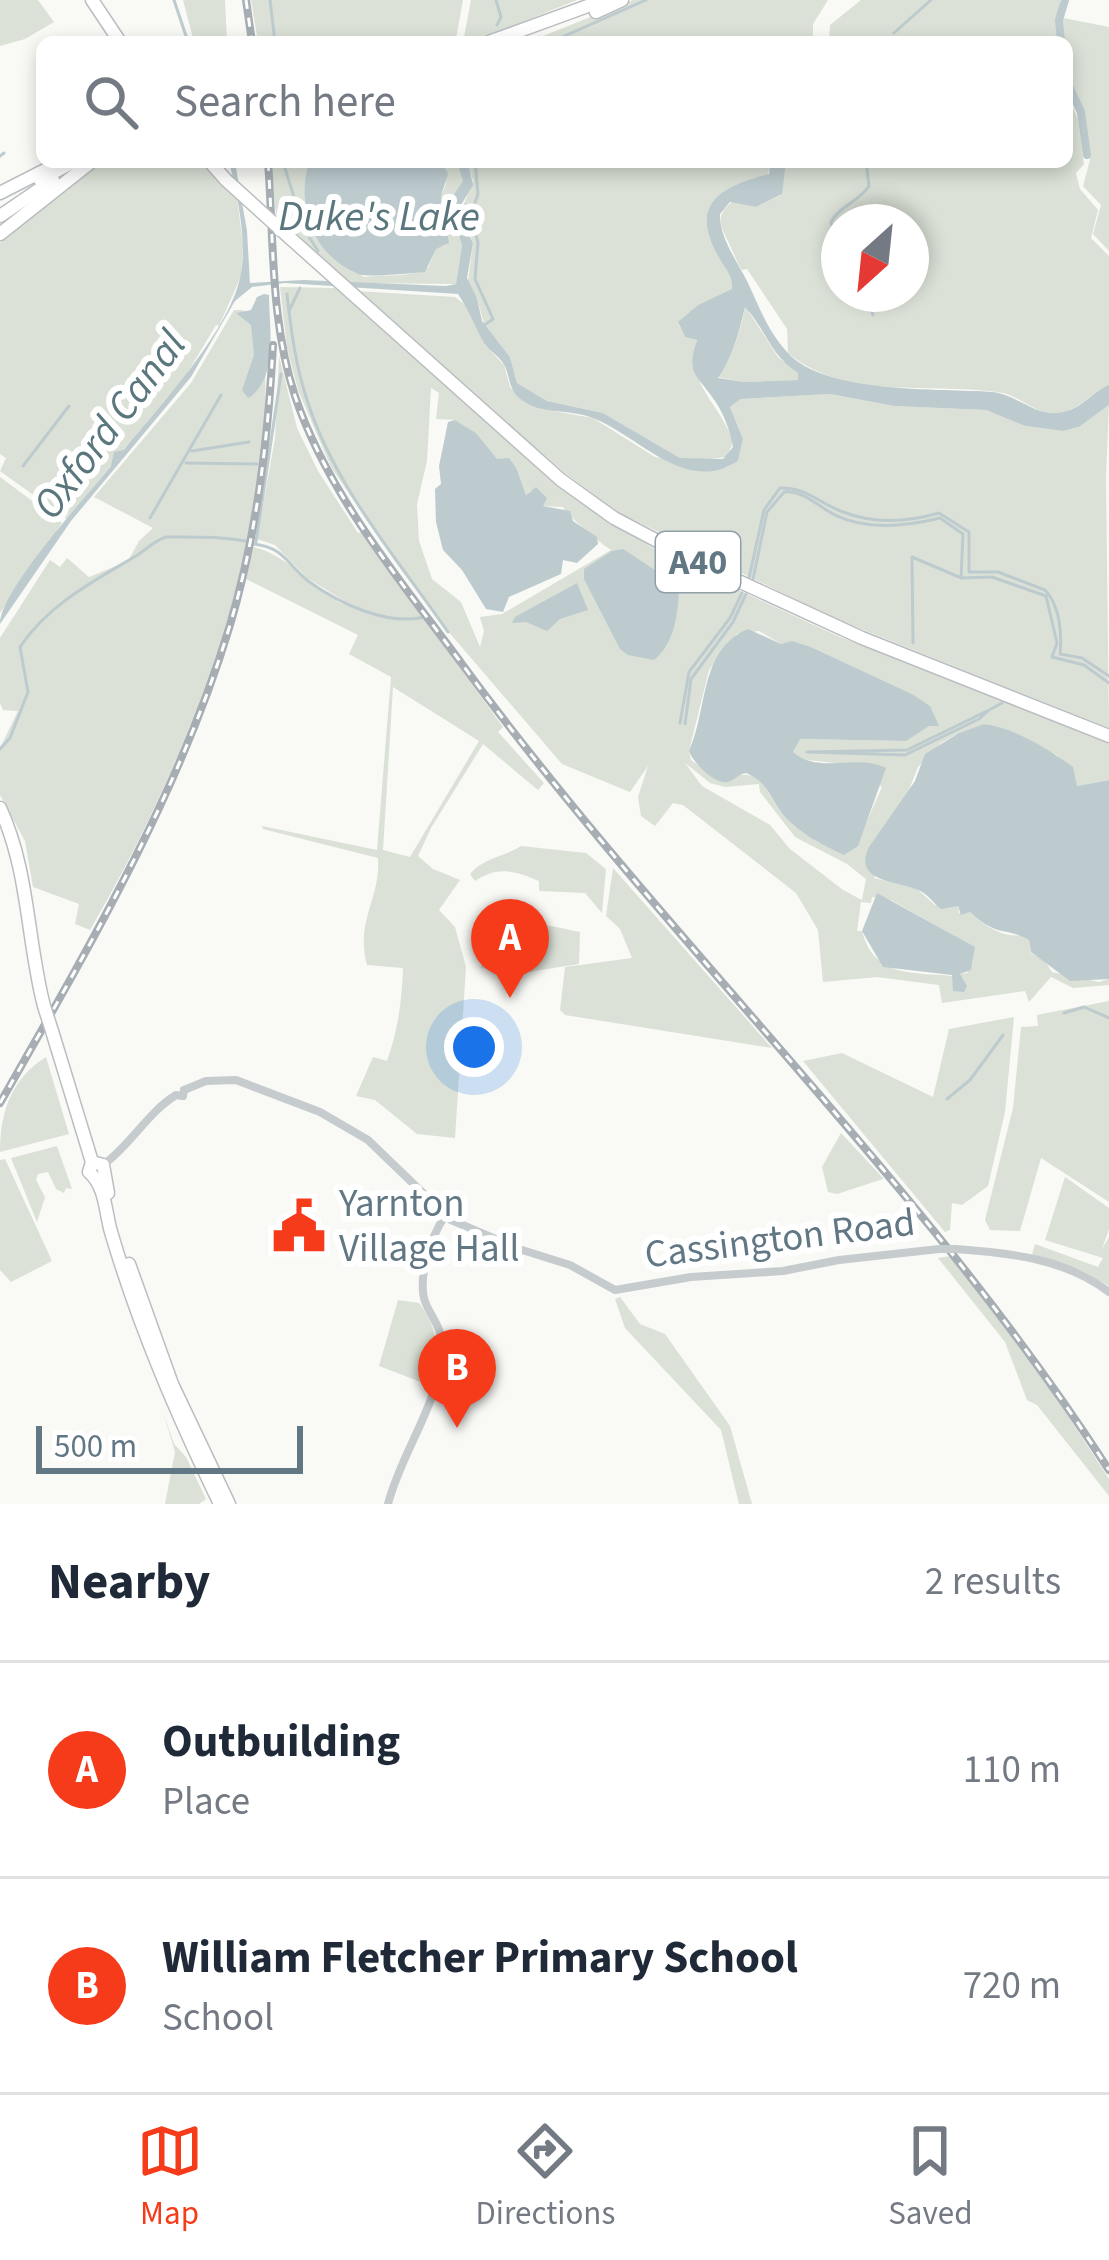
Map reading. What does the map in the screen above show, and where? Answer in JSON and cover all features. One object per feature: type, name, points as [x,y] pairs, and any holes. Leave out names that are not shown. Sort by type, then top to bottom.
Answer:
[{"type":"highway","points":[[88,0],[111,36]]},
{"type":"highway","points":[[505,36],[604,0]]},
{"type":"highway","points":[[531,36],[622,0]]},
{"type":"highway","points":[[0,194],[50,168]]},
{"type":"highway","points":[[0,213],[64,168]]},
{"type":"highway","points":[[0,213],[78,168]]},
{"type":"highway","points":[[0,236],[81,168]]},
{"type":"highway","name":"A40","points":[[215,168],[561,480],[646,537],[862,638],[1109,736]]},
{"type":"highway","points":[[0,808],[19,860],[44,1006],[117,1230],[165,1365],[230,1504]]},
{"type":"highway","points":[[98,1168],[158,1372],[220,1504]]},
{"type":"street","name":"Cassington Road","points":[[98,1168],[121,1152],[163,1103],[180,1092],[206,1081],[236,1080],[320,1112],[370,1142],[445,1216],[519,1250],[570,1265],[614,1290],[691,1277],[956,1249],[1030,1258],[1084,1275],[1109,1292]]},
{"type":"street","points":[[388,1504],[425,1416],[442,1353],[442,1336],[422,1288],[445,1216]]},
{"type":"shaded area","points":[[0,0],[38,0],[54,22],[25,39],[0,46]]},
{"type":"shaded area","points":[[183,0],[225,0],[227,36],[192,36]]},
{"type":"shaded area","points":[[251,0],[463,0],[457,36],[257,36]]},
{"type":"shaded area","points":[[471,0],[577,0],[505,29],[505,33],[464,36]]},
{"type":"shaded area","points":[[633,0],[828,0],[813,24],[813,36],[543,36]]},
{"type":"shaded area","points":[[861,0],[1060,0],[1060,36],[829,36],[830,25]]},
{"type":"shaded area","points":[[1063,18],[1109,27],[1109,251],[1093,234],[1101,205],[1083,186],[1090,160],[1085,114],[1073,93],[1073,36],[1064,36]]},
{"type":"shaded area","points":[[1073,108],[1084,164],[1076,173],[1080,189],[1098,210],[1091,238],[1109,256],[1109,385],[1077,406],[1054,413],[1003,393],[864,384],[812,369],[788,353],[787,329],[747,269],[740,268],[721,225],[722,214],[732,202],[756,207],[781,195],[785,168],[1073,168]]},
{"type":"shaded area","points":[[90,168],[210,168],[237,198],[241,276],[219,326],[186,375],[67,519],[0,471],[6,458],[0,454],[0,243],[22,219]]},
{"type":"shaded area","points":[[272,168],[308,168],[306,216],[332,257],[365,277],[421,271],[428,268],[436,248],[446,245],[441,195],[446,183],[444,168],[459,168],[464,181],[448,203],[462,245],[456,284],[347,283],[276,216]]},
{"type":"shaded area","points":[[470,168],[769,168],[768,175],[724,191],[708,209],[709,237],[732,290],[698,305],[678,323],[685,337],[697,340],[694,355],[699,380],[733,442],[727,457],[680,458],[603,413],[547,401],[517,383],[510,357],[484,324],[468,281],[473,243],[461,211],[473,181]]},
{"type":"shaded area","points":[[280,287],[335,288],[558,486],[665,556],[840,637],[1109,744],[1109,780],[1077,786],[1058,756],[985,724],[941,743],[918,767],[874,878],[917,889],[935,905],[958,905],[959,913],[970,912],[1000,932],[1022,935],[1029,940],[1031,953],[1052,972],[1099,982],[1109,979],[1109,985],[1073,988],[1051,977],[1029,1002],[1025,991],[942,1003],[939,985],[877,977],[823,982],[818,930],[796,893],[683,805],[673,803],[655,826],[641,816],[638,797],[648,766],[630,792],[562,764],[447,630],[331,467],[298,390],[287,348]],"holes":[[[431,388],[439,393],[436,419],[455,420],[476,433],[497,460],[517,468],[526,495],[531,490],[542,506],[563,507],[611,550],[502,614],[480,617],[484,631],[480,647],[461,602],[432,579],[419,541],[417,504],[427,461]],[[759,631],[781,644],[811,647],[912,694],[906,741],[799,739],[793,752],[799,759],[843,764],[882,787],[863,830],[819,843],[790,823],[756,777],[719,780],[691,760],[689,751],[709,670],[737,634]],[[685,763],[710,783],[725,787],[759,784],[760,792],[795,837],[866,879],[862,900],[790,849],[770,825],[702,786]],[[872,897],[891,900],[974,947],[972,965],[960,974],[954,991],[953,976],[897,970],[876,957],[862,931],[857,931],[861,902],[871,903]]]},
{"type":"shaded area","points":[[357,291],[455,297],[468,307],[486,346],[504,365],[510,387],[524,402],[593,418],[655,457],[726,468],[738,461],[743,439],[730,407],[741,399],[830,394],[894,406],[986,410],[1025,426],[1063,431],[1079,427],[1109,405],[1109,728],[831,617],[618,512],[566,474]]},
{"type":"shaded area","points":[[745,306],[778,357],[798,373],[798,380],[745,382],[717,377],[735,343]]},
{"type":"shaded area","points":[[234,310],[261,320],[265,396],[259,475],[245,555],[194,715],[162,792],[90,930],[75,924],[79,904],[33,887],[25,841],[0,795],[0,748],[18,711],[3,710],[0,703],[0,638],[50,560],[60,567],[67,558],[89,577],[128,561],[153,528],[94,497],[191,383]]},
{"type":"shaded area","points":[[279,356],[297,428],[318,471],[358,533],[503,727],[498,732],[544,783],[538,790],[483,744],[418,856],[433,869],[460,880],[439,910],[455,927],[466,967],[455,1138],[417,1134],[375,1100],[356,1096],[373,1057],[387,1061],[402,992],[403,968],[367,965],[364,949],[378,858],[262,826],[377,850],[391,677],[349,654],[358,635],[246,579],[253,547],[306,577],[275,545],[257,539],[275,438]],"holes":[[[393,687],[479,741],[410,857],[383,850]]]},
{"type":"shaded area","points":[[0,477],[62,523],[0,613]]},
{"type":"shaded area","points":[[521,846],[586,853],[606,869],[602,913],[585,893],[539,891],[539,881],[522,874],[498,872],[475,881],[470,874]]},
{"type":"shaded area","points":[[613,868],[772,1048],[565,1015],[560,1010],[565,967],[632,958],[620,929],[606,916]]},
{"type":"shaded area","points":[[488,913],[580,932],[579,964],[522,973],[481,968],[483,953],[497,950],[495,944],[485,944]]},
{"type":"shaded area","points":[[1109,1001],[1109,1202],[1041,1158],[1020,1231],[990,1230],[985,1220],[1013,1108],[1021,1027],[1038,1026],[1037,1015]]},
{"type":"shaded area","points":[[1014,1017],[1005,1112],[988,1186],[962,1205],[952,1203],[950,1230],[945,1232],[803,1061],[842,1053],[933,1097],[949,1029]]},
{"type":"shaded area","points":[[46,1057],[69,1134],[0,1152],[10,1098],[24,1076]]},
{"type":"shaded area","points":[[841,1133],[883,1179],[837,1194],[828,1192],[822,1167]]},
{"type":"shaded area","points":[[57,1146],[72,1189],[64,1193],[56,1189],[48,1172],[38,1174],[36,1180],[45,1197],[37,1222],[11,1158]]},
{"type":"shaded area","points":[[5,1159],[52,1261],[11,1282],[0,1270],[0,1160]]},
{"type":"shaded area","points":[[1065,1177],[1109,1208],[1102,1249],[1109,1237],[1109,1286],[1080,1270],[1032,1254],[1035,1244],[1098,1267],[1103,1258],[1045,1240]]},
{"type":"shaded area","points":[[951,1256],[1053,1393],[1109,1479],[1109,1496],[1037,1405],[1027,1400],[1005,1342],[938,1258]]},
{"type":"shaded area","points":[[620,1297],[640,1324],[665,1334],[730,1426],[752,1504],[739,1504],[721,1430],[625,1328],[615,1299]]},
{"type":"shaded area","points":[[398,1300],[419,1303],[431,1323],[436,1352],[431,1386],[379,1366]]},
{"type":"shaded area","points":[[163,1412],[174,1444],[186,1457],[206,1499],[199,1504],[165,1504],[175,1452]]},
{"type":"water","points":[[230,168],[236,168],[247,231],[250,283],[303,280],[456,284],[462,245],[448,203],[463,181],[459,168],[469,168],[473,185],[461,205],[461,219],[473,243],[467,278],[482,321],[510,357],[517,383],[547,401],[603,413],[680,458],[723,459],[733,447],[728,429],[693,368],[697,340],[685,337],[678,322],[698,305],[732,289],[709,237],[709,209],[715,199],[738,184],[769,174],[770,168],[785,168],[782,194],[756,207],[730,202],[720,214],[720,223],[769,327],[787,352],[805,366],[828,376],[884,387],[993,392],[1053,413],[1076,407],[1109,385],[1109,405],[1079,427],[1063,431],[1025,426],[986,410],[894,406],[830,394],[741,399],[730,407],[743,439],[738,461],[718,470],[698,471],[660,458],[587,416],[525,402],[514,392],[503,363],[484,343],[458,294],[285,283],[252,287],[235,301],[191,377],[71,521],[0,624],[14,589],[111,466],[114,452],[124,450],[210,341],[241,273],[240,217]],"holes":[[[745,307],[781,359],[798,373],[798,380],[718,378],[735,344]]]},
{"type":"water","name":"Duke's Lake","points":[[308,168],[445,168],[448,174],[441,196],[449,243],[436,249],[425,272],[358,274],[319,242],[306,212]]},
{"type":"water","points":[[264,294],[269,295],[268,366],[258,390],[248,398],[242,390],[254,355],[251,325],[236,313],[251,310]]},
{"type":"water","points":[[455,420],[476,433],[497,459],[509,458],[526,495],[536,487],[547,498],[543,506],[570,511],[573,521],[597,537],[598,544],[577,563],[563,560],[561,574],[509,597],[503,612],[486,609],[443,550],[436,522],[439,466],[448,422]]},
{"type":"water","points":[[623,549],[670,580],[679,593],[670,638],[654,660],[620,649],[584,579],[584,569]]},
{"type":"water","points":[[577,583],[588,610],[560,619],[547,631],[526,622],[512,623],[515,617]]},
{"type":"water","points":[[748,629],[781,644],[792,641],[811,647],[912,694],[930,706],[939,726],[929,726],[906,741],[800,739],[793,752],[803,759],[886,768],[858,846],[844,855],[791,823],[754,777],[746,773],[728,782],[716,780],[689,751],[713,666],[732,638]]},
{"type":"water","points":[[984,724],[1019,735],[1063,760],[1073,767],[1077,786],[1109,780],[1109,979],[1070,981],[1031,952],[1029,940],[988,926],[970,912],[961,915],[958,906],[941,909],[921,891],[879,878],[867,867],[869,847],[915,781],[925,754]]},
{"type":"water","points":[[877,893],[975,947],[971,970],[960,974],[967,986],[964,992],[953,991],[952,975],[883,967],[862,931]]},
{"type":"waterway","points":[[174,0],[186,36]]},
{"type":"waterway","points":[[270,0],[274,36]]},
{"type":"waterway","points":[[496,0],[501,17],[497,25]]},
{"type":"waterway","points":[[565,36],[646,0]]},
{"type":"waterway","points":[[894,33],[931,0]]},
{"type":"waterway","points":[[1060,36],[1065,0]]},
{"type":"waterway","points":[[1073,95],[1081,112],[1087,155]]},
{"type":"waterway","points":[[0,156],[4,153]]},
{"type":"waterway","points":[[285,168],[304,229],[318,251]]},
{"type":"waterway","points":[[476,168],[478,194],[470,217],[478,242],[475,279],[493,319],[483,326]]},
{"type":"waterway","points":[[850,204],[869,186],[867,168]]},
{"type":"waterway","points":[[290,309],[300,288]]},
{"type":"waterway","points":[[287,294],[300,376],[320,434],[370,522],[448,632]]},
{"type":"waterway","points":[[256,542],[281,374]]},
{"type":"waterway","points":[[150,518],[221,395]]},
{"type":"waterway","name":"Oxford Canal","points":[[23,466],[69,406]]},
{"type":"waterway","points":[[192,451],[249,442]]},
{"type":"waterway","points":[[186,463],[257,464]]},
{"type":"waterway","points":[[749,578],[764,510],[780,488],[879,520],[939,513],[969,532],[969,572],[998,572],[1045,590],[1059,620],[1060,654],[1082,658],[1109,676]]},
{"type":"waterway","points":[[753,579],[767,512],[784,492],[804,496],[835,515],[860,523],[901,525],[940,518],[963,534],[961,578],[992,577],[1046,596],[1057,643],[1052,657],[1084,665],[1109,683]]},
{"type":"waterway","points":[[0,749],[10,738],[28,692],[20,647],[57,607],[163,538],[250,542]]},
{"type":"waterway","points":[[254,544],[279,553],[308,581],[349,605],[380,616],[425,617]]},
{"type":"waterway","points":[[913,643],[912,557],[959,577]]},
{"type":"waterway","points":[[680,723],[689,672],[730,618],[742,593]]},
{"type":"waterway","points":[[685,724],[691,679],[733,622],[746,594]]},
{"type":"waterway","points":[[989,710],[905,755],[807,752],[907,750],[1002,703]]},
{"type":"waterway","points":[[1064,1013],[1084,1007],[1109,1018]]},
{"type":"waterway","points":[[947,1099],[970,1080],[1003,1035]]},
{"type":"railway","points":[[246,0],[251,36]]},
{"type":"railway","points":[[268,168],[277,309],[287,368],[309,433],[346,502],[541,767],[958,1261],[1109,1470]]},
{"type":"railway","points":[[0,1103],[129,870],[209,688],[230,625],[254,521],[273,345]]},
{"type":"place","name":"Outbuilding","points":[[510,998]]},
{"type":"place","name":"Yarnton Village Hall","points":[[299,1226]]},
{"type":"place","name":"William Fletcher Primary School","points":[[457,1428]]}]
